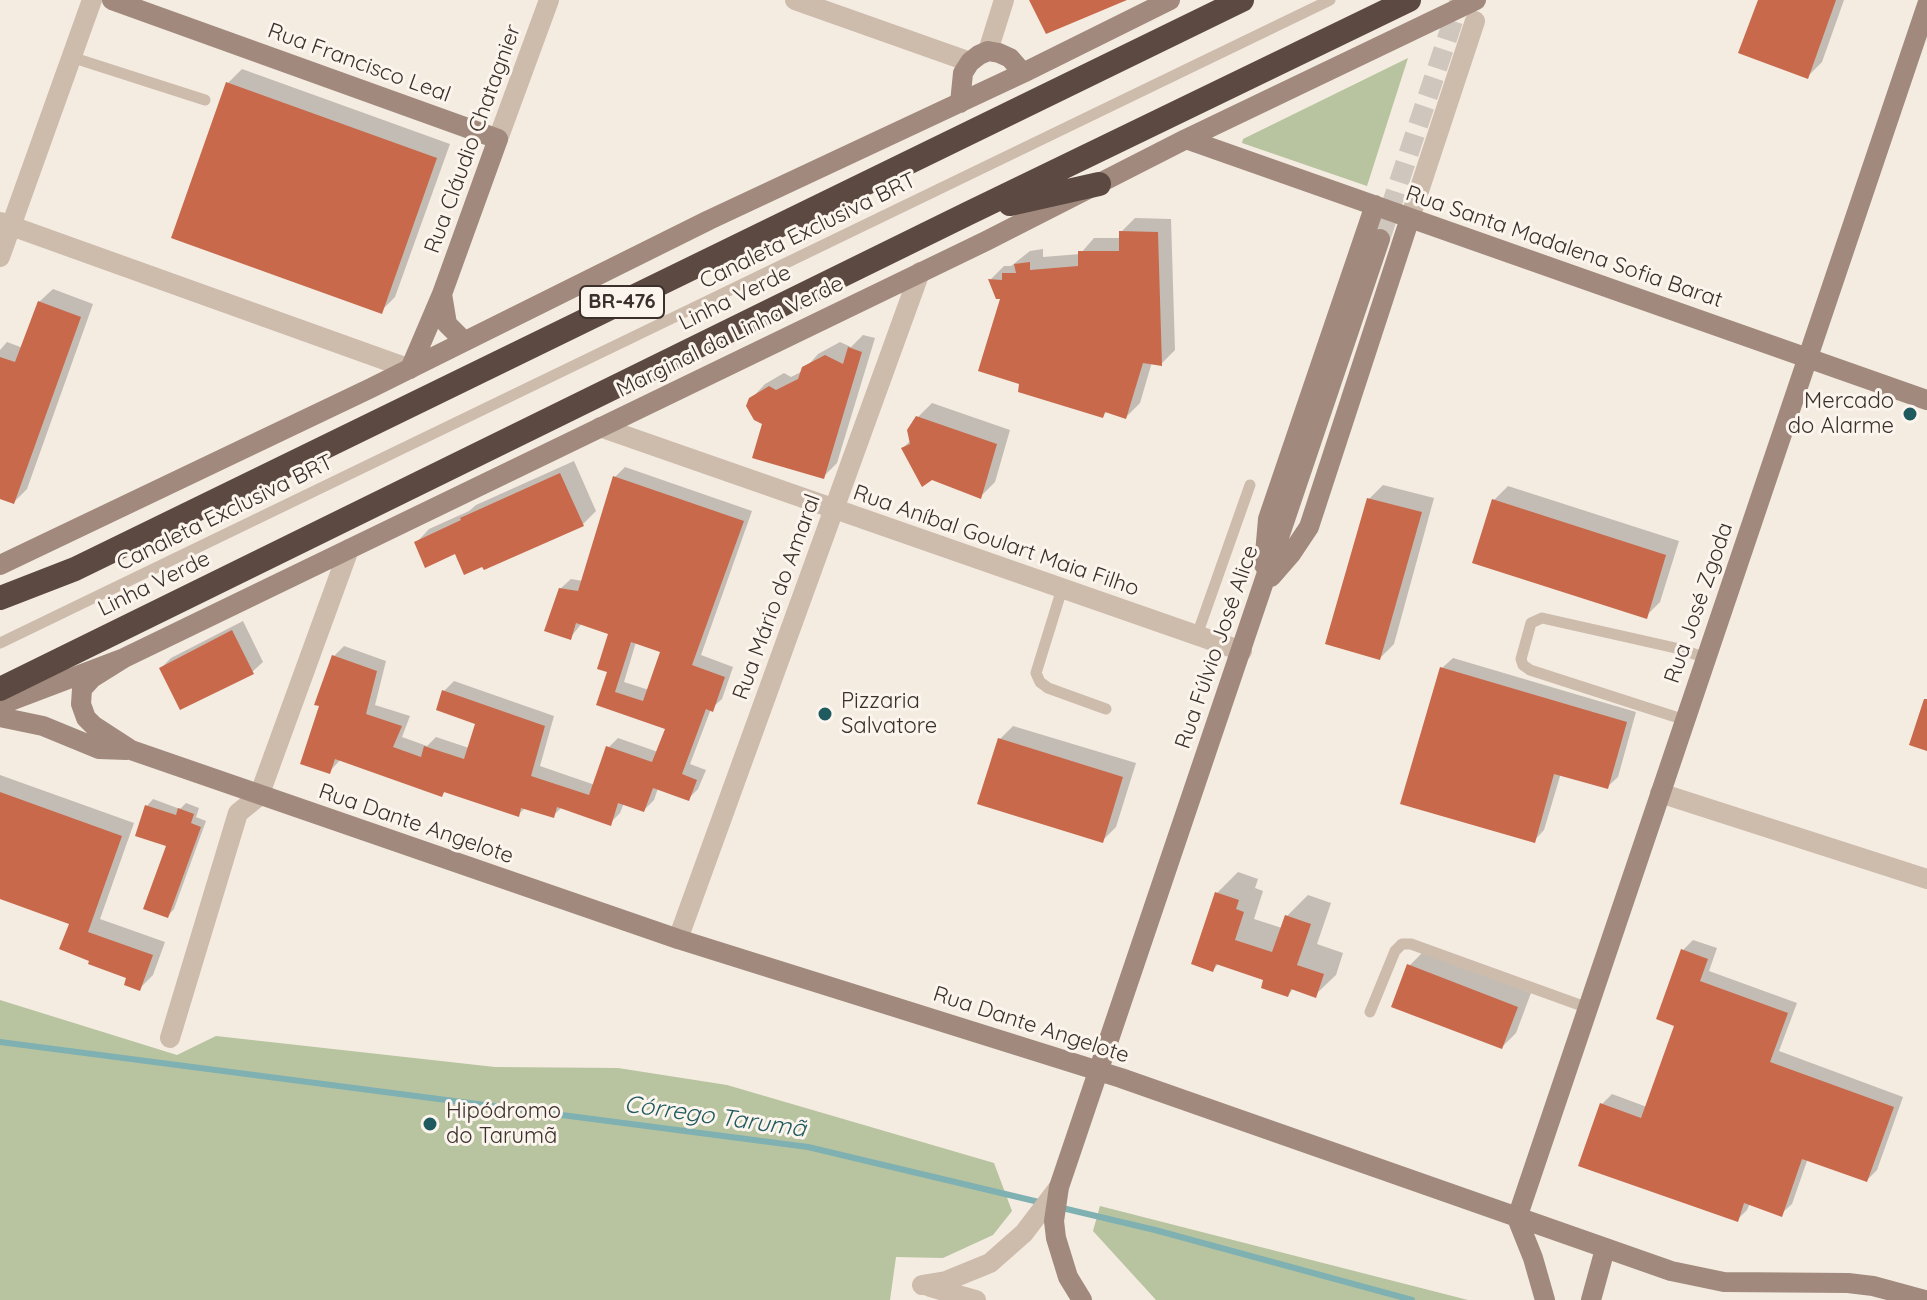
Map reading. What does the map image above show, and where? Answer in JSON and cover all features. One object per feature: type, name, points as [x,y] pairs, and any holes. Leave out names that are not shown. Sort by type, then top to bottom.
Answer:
[{"type":"highway","name":"Linha Verde","points":[[0,598],[75,569],[1242,0]]},
{"type":"highway","name":"Linha Verde","points":[[0,689],[1409,0]]},
{"type":"highway","points":[[969,213],[1099,184]]},
{"type":"main road","name":"Rua Francisco Leal","points":[[112,0],[498,139]]},
{"type":"main road","points":[[0,565],[371,388],[836,158],[960,103],[1170,0]]},
{"type":"main road","name":"Rua José Zgoda","points":[[1517,1218],[1927,5]]},
{"type":"main road","name":"Marginal da Linha Verde","points":[[0,705],[124,658],[920,272],[1186,139],[1475,10]]},
{"type":"main road","points":[[960,103],[963,73],[979,56],[1010,58],[1023,73]]},
{"type":"main road","name":"Rua Cláudio Chatagnier","points":[[410,369],[442,294],[498,139]]},
{"type":"main road","name":"Rua Santa Madalena Sofia Barat","points":[[1186,139],[1927,400]]},
{"type":"main road","points":[[1264,585],[1264,544],[1268,519],[1375,205]]},
{"type":"main road","points":[[1264,585],[1309,527],[1410,218]]},
{"type":"main road","name":"Rua Fúlvio José Alice","points":[[1082,1300],[1068,1277],[1046,1218],[1242,651],[1380,239]]},
{"type":"main road","points":[[442,294],[447,324],[464,341]]},
{"type":"main road","name":"Rua Dante Angelote","points":[[124,658],[92,678],[82,689],[81,704],[86,718],[131,750],[259,796],[678,939],[1098,1070],[1605,1249],[1696,1278],[1724,1282],[1848,1283],[1873,1286],[1925,1300]]},
{"type":"main road","name":"Rua Dante Angelote","points":[[0,717],[43,726],[99,749],[131,750]]},
{"type":"main road","points":[[1517,1218],[1545,1300]]},
{"type":"main road","points":[[1591,1300],[1605,1249]]},
{"type":"street","points":[[0,257],[6,224],[92,0]]},
{"type":"street","name":"Rua Cláudio Chatagnier","points":[[498,139],[549,0]]},
{"type":"street","points":[[795,0],[979,56],[1004,0]]},
{"type":"street","points":[[1410,218],[1475,10]]},
{"type":"street","points":[[6,224],[410,369]]},
{"type":"street","name":"Rua Mário do Amaral","points":[[678,939],[920,272]]},
{"type":"street","points":[[359,351],[370,374],[371,388]]},
{"type":"street","name":"Rua Aníbal Goulart Maia Filho","points":[[600,427],[1242,651]]},
{"type":"street","points":[[170,1038],[238,813],[259,796],[349,549]]},
{"type":"street","points":[[1660,793],[1927,879]]},
{"type":"street","points":[[976,1300],[922,1285],[946,1281],[990,1263],[1046,1218]]},
{"type":"lane","name":"Canaleta Exclusiva BRT","points":[[0,643],[1330,0]]},
{"type":"lane","points":[[71,57],[205,100]]},
{"type":"lane","points":[[1197,635],[1250,485]]},
{"type":"lane","points":[[1062,589],[1036,673],[1040,682],[1048,688],[1106,709]]},
{"type":"lane","points":[[1685,720],[1530,670],[1521,659],[1531,623],[1542,618],[1680,649],[1706,658]]},
{"type":"lane","points":[[1370,1012],[1395,951],[1402,944],[1411,944],[1588,1008]]},
{"type":"green space","points":[[1408,58],[1367,186],[1242,143],[1243,139]]},
{"type":"green space","name":"Hipódromo do Tarumã","points":[[0,1000],[177,1055],[216,1036],[495,1067],[618,1068],[727,1085],[994,1163],[1012,1211],[993,1235],[943,1258],[896,1257],[890,1300],[0,1300]]},
{"type":"green space","points":[[1100,1206],[1468,1300],[1156,1300],[1093,1231]]},
{"type":"building","points":[[1029,0],[1127,0],[1046,34]]},
{"type":"building","points":[[1758,0],[1836,0],[1808,79],[1738,53]]},
{"type":"building","points":[[226,82],[437,158],[382,314],[171,238]]},
{"type":"building","points":[[1119,231],[1158,232],[1162,366],[1143,363],[1126,419],[1105,412],[1103,418],[1018,392],[1019,384],[978,371],[1000,299],[996,299],[988,279],[1002,280],[1002,273],[1016,273],[1014,264],[1030,262],[1030,270],[1078,266],[1078,251],[1119,251]]},
{"type":"building","points":[[38,301],[81,317],[14,504],[0,499],[0,357],[15,362]]},
{"type":"building","points":[[848,347],[862,352],[824,479],[752,458],[762,424],[754,420],[746,406],[749,398],[769,386],[776,390],[798,379],[802,367],[825,355],[843,364]]},
{"type":"building","points":[[916,416],[997,444],[981,499],[932,480],[922,487],[901,448],[910,444],[907,430]]},
{"type":"building","points":[[560,473],[584,526],[484,570],[482,567],[464,575],[455,554],[425,568],[414,542]]},
{"type":"building","points":[[613,476],[744,521],[692,665],[725,677],[713,712],[706,709],[682,774],[697,780],[689,801],[653,788],[644,812],[618,803],[611,826],[557,807],[554,818],[521,808],[519,817],[444,792],[442,797],[335,759],[330,774],[300,764],[319,706],[314,705],[332,655],[377,671],[366,714],[402,726],[393,747],[421,757],[424,746],[464,759],[475,724],[436,710],[442,690],[545,726],[531,776],[589,795],[606,746],[652,762],[665,729],[596,705],[607,672],[597,669],[608,634],[576,623],[571,640],[544,631],[559,588],[578,591]],"holes":[[[631,642],[660,652],[643,701],[615,692]]]},
{"type":"building","points":[[1367,498],[1422,512],[1380,660],[1325,644]]},
{"type":"building","points":[[1492,499],[1666,555],[1647,619],[1472,563]]},
{"type":"building","points":[[232,630],[254,674],[180,710],[159,668]]},
{"type":"building","points":[[1440,667],[1627,722],[1608,789],[1554,774],[1535,843],[1400,804]]},
{"type":"building","points":[[1924,699],[1927,699],[1927,751],[1909,745]]},
{"type":"building","points":[[998,738],[1123,777],[1103,843],[977,804]]},
{"type":"building","points":[[0,792],[122,836],[88,932],[153,955],[140,991],[124,985],[126,978],[59,949],[69,924],[0,899]]},
{"type":"building","points":[[145,805],[176,815],[178,808],[194,814],[191,823],[201,827],[168,918],[143,909],[166,846],[135,836]]},
{"type":"building","points":[[1215,892],[1239,900],[1236,909],[1244,912],[1235,940],[1272,952],[1285,915],[1311,924],[1297,965],[1324,974],[1316,998],[1291,989],[1288,997],[1261,988],[1263,980],[1216,964],[1213,972],[1191,964]]},
{"type":"building","points":[[1681,949],[1708,959],[1700,981],[1788,1013],[1770,1062],[1894,1107],[1867,1182],[1802,1159],[1782,1217],[1744,1203],[1738,1222],[1578,1166],[1600,1103],[1641,1118],[1674,1026],[1656,1019]]},
{"type":"building","points":[[1407,964],[1518,1007],[1502,1049],[1391,1007]]},
{"type":"waterway","name":"Córrego Tarumã","points":[[0,1042],[808,1147],[1043,1203]]},
{"type":"waterway","name":"Córrego Tarumã","points":[[1058,1207],[1155,1230],[1412,1300]]},
{"type":"tunnel","points":[[1380,239],[1460,0]]},
{"type":"place","name":"Mercado do Alarme","points":[[1910,414]]},
{"type":"place","name":"Pizzaria Salvatore","points":[[825,714]]},
{"type":"place","name":"Hipódromo do Tarumã","points":[[430,1124]]}]
